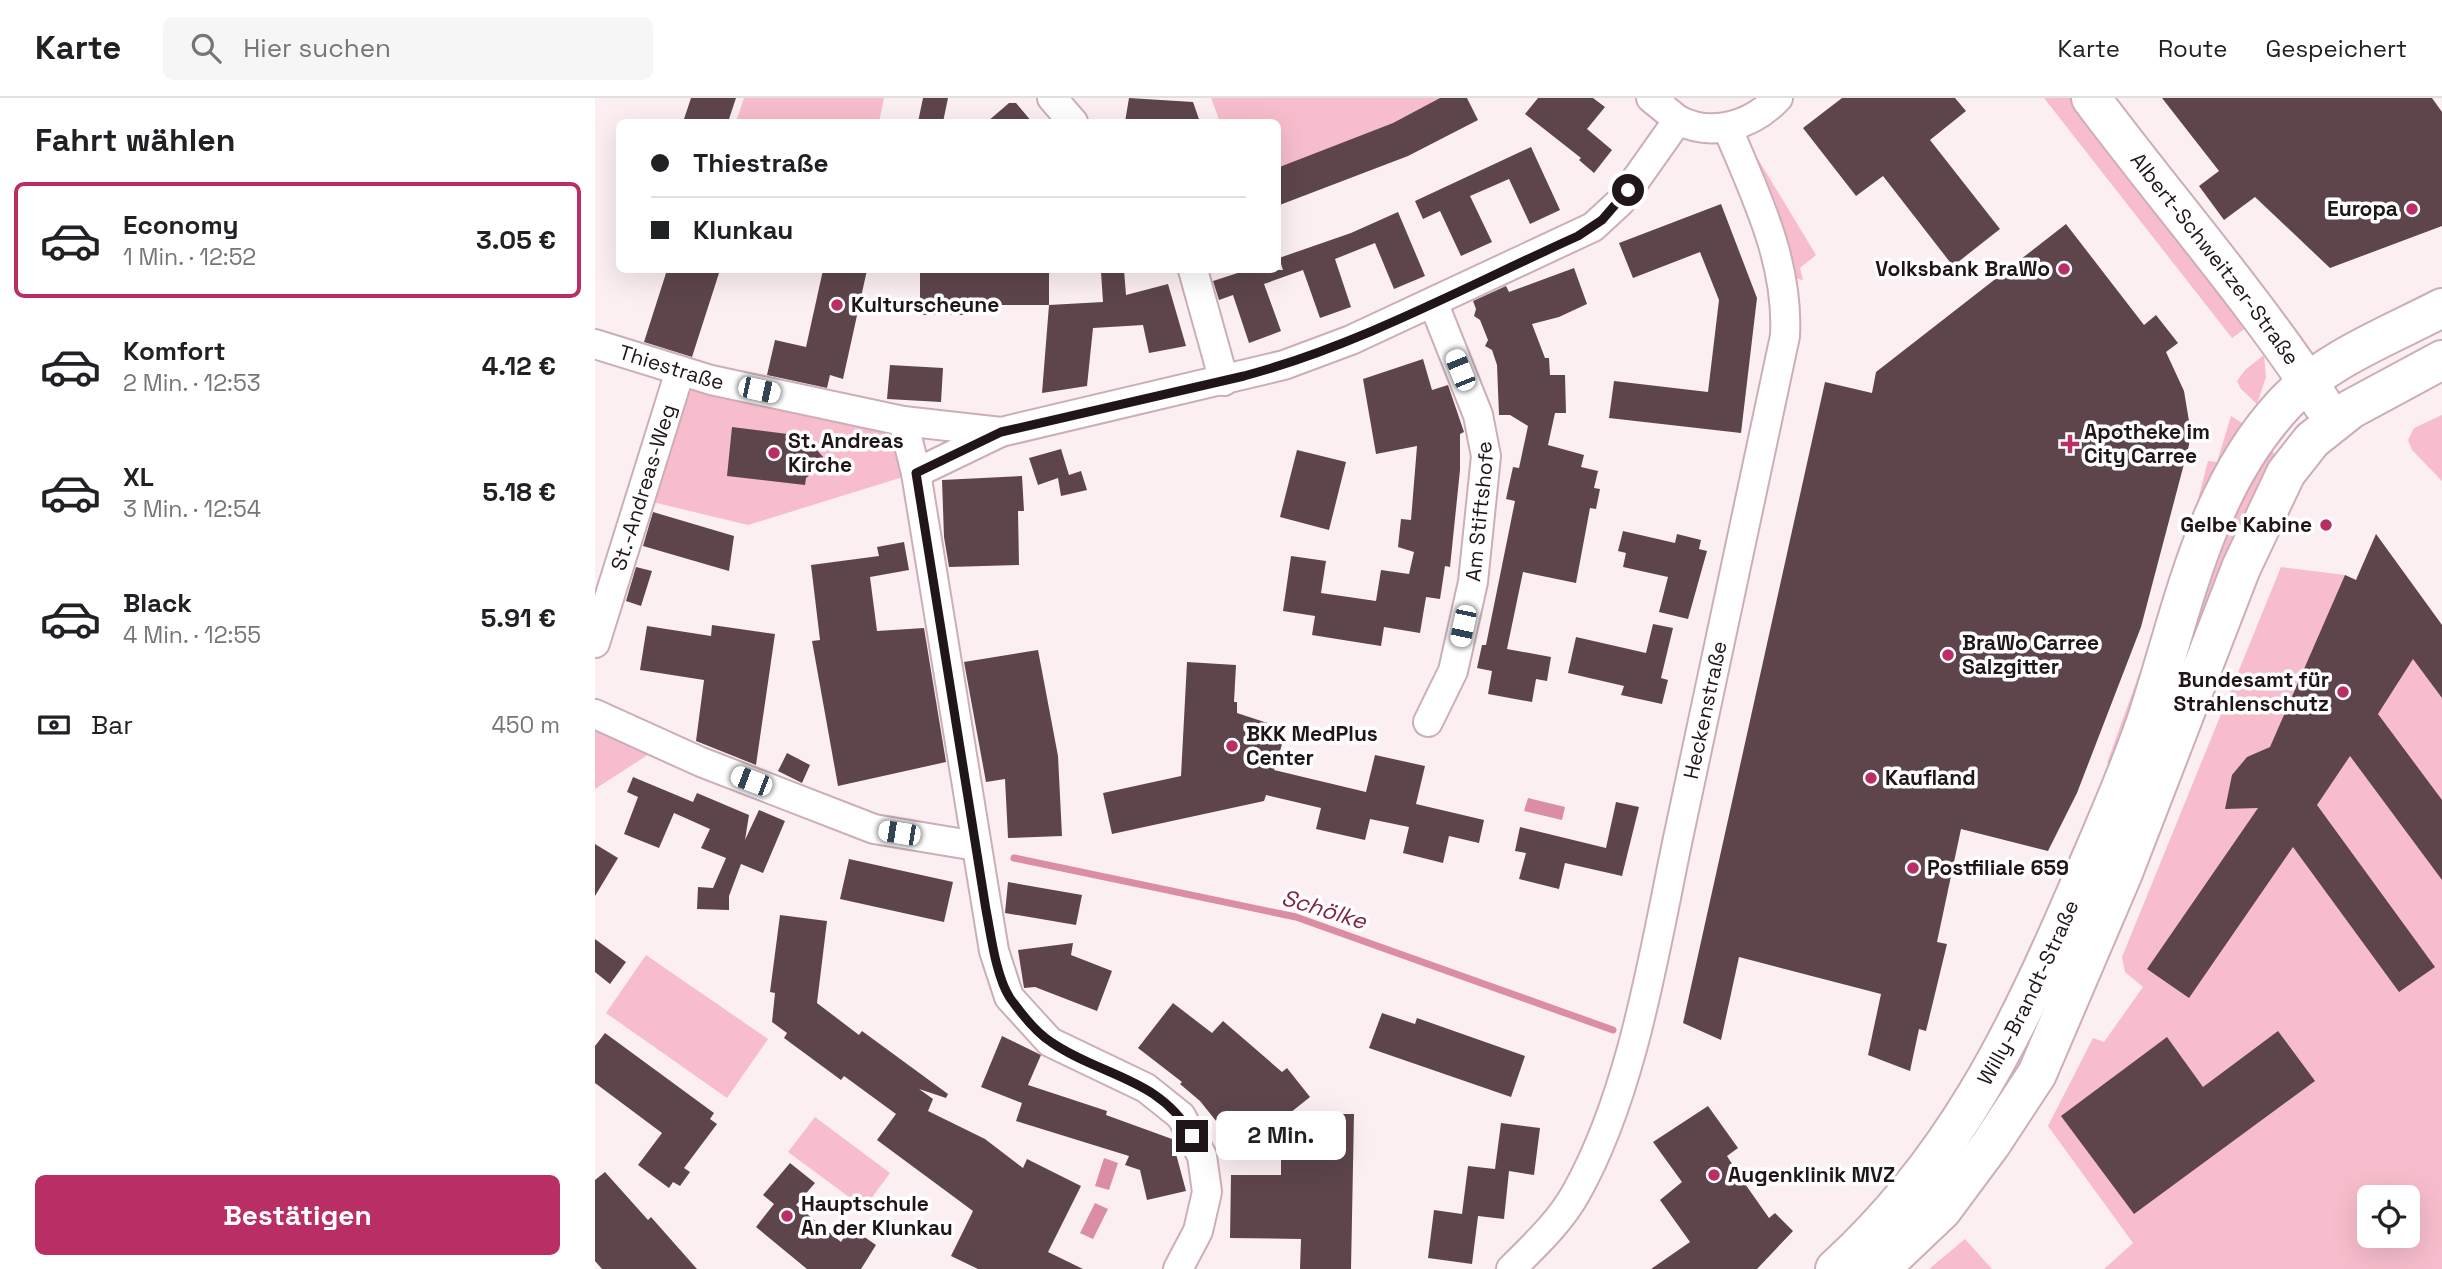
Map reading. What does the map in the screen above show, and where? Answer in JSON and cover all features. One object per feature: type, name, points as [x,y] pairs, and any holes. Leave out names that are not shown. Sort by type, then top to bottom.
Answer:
[{"type":"street","points":[[1052,98],[1070,119]]},
{"type":"street","points":[[1651,98],[1678,120],[1704,129],[1727,127],[1757,115],[1778,98]]},
{"type":"street","name":"Albert-Schweitzer-Straße","points":[[2091,98],[2165,197],[2272,328],[2333,422]]},
{"type":"street","name":"Thiestraße","points":[[595,344],[680,371],[903,421],[1001,432],[1224,381],[1295,361],[1578,236],[1602,220],[1621,202],[1678,120]]},
{"type":"street","name":"Heckenstraße","points":[[1511,1269],[1543,1237],[1576,1195],[1603,1136],[1628,1057],[1660,923],[1785,336],[1784,293],[1769,229],[1727,127]]},
{"type":"street","points":[[1194,273],[1224,381]]},
{"type":"street","name":"Am Stiftshofe","points":[[1428,722],[1453,671],[1473,582],[1486,456],[1478,415],[1433,302]]},
{"type":"street","name":"Willy-Brandt-Straße","points":[[1835,1269],[1887,1219],[1922,1177],[1954,1134],[1999,1060],[2043,969],[2122,788],[2213,513],[2262,431],[2308,383],[2368,346],[2442,309]]},
{"type":"street","name":"Willy-Brandt-Straße","points":[[1880,1269],[1941,1210],[1991,1144],[2037,1074],[2123,873],[2265,511],[2286,473],[2312,440],[2333,422],[2381,390],[2442,360]]},
{"type":"street","name":"St.-Andreas-Weg","points":[[595,642],[680,371]]},
{"type":"street","points":[[903,421],[916,473],[994,951],[1009,997],[1050,1042],[1146,1088],[1181,1116],[1202,1156],[1207,1192],[1198,1231],[1178,1269]]},
{"type":"street","points":[[916,473],[1001,432]]},
{"type":"street","points":[[595,714],[701,762],[874,829],[976,846]]},
{"type":"shaded area","points":[[744,98],[884,98],[880,119],[737,119]]},
{"type":"shaded area","points":[[1211,98],[1440,98],[1393,123],[1281,167],[1281,119],[1219,119]]},
{"type":"shaded area","points":[[2044,98],[2070,98],[2247,327],[2232,338]]},
{"type":"shaded area","points":[[1758,159],[1816,255],[1800,268],[1803,280],[1794,278],[1782,224],[1756,161]]},
{"type":"shaded area","points":[[2264,355],[2266,377],[2257,404],[2241,389],[2237,381],[2245,370]]},
{"type":"shaded area","points":[[680,371],[903,421],[916,473],[748,525],[640,499]]},
{"type":"shaded area","points":[[2442,415],[2442,481],[2412,450],[2408,440],[2414,428]]},
{"type":"shaded area","points":[[2231,416],[2247,426],[2185,549],[2208,461],[2217,462]]},
{"type":"shaded area","points":[[2266,445],[2275,454],[2249,503],[2176,687],[2208,561]]},
{"type":"shaded area","points":[[2376,534],[2442,625],[2442,1269],[2104,1269],[2133,1243],[2048,1126],[2093,1038],[2104,1042],[2143,987],[2125,972],[2122,957],[2281,567],[2345,575],[2356,580]]},
{"type":"shaded area","points":[[2139,674],[2144,694],[2117,767],[2107,763]]},
{"type":"shaded area","points":[[595,714],[663,745],[595,789]]},
{"type":"shaded area","points":[[1528,798],[1565,807],[1562,820],[1524,811]]},
{"type":"shaded area","points":[[646,955],[768,1039],[727,1098],[606,1013]]},
{"type":"shaded area","points":[[815,1117],[890,1173],[864,1208],[788,1152]]},
{"type":"shaded area","points":[[1104,1158],[1118,1163],[1109,1190],[1095,1186]]},
{"type":"shaded area","points":[[1095,1203],[1108,1209],[1093,1239],[1080,1233]]},
{"type":"shaded area","points":[[1965,1239],[1992,1269],[1929,1269]]},
{"type":"building","points":[[691,98],[736,98],[729,119],[684,119]]},
{"type":"building","points":[[923,98],[948,98],[944,119],[919,119]]},
{"type":"building","points":[[1129,98],[1193,102],[1199,119],[1126,119]]},
{"type":"building","points":[[1440,98],[1467,98],[1478,120],[1408,156],[1281,204],[1281,166],[1393,123]]},
{"type":"building","points":[[1538,98],[1593,98],[1605,107],[1587,129],[1612,150],[1594,173],[1579,160],[1581,158],[1525,114]]},
{"type":"building","points":[[1842,98],[1955,98],[1966,111],[1930,140],[2000,229],[1953,266],[1883,176],[1856,196],[1803,128]]},
{"type":"building","points":[[2162,98],[2432,98],[2442,112],[2442,226],[2330,268],[2255,197],[2224,220],[2199,186],[2219,171]]},
{"type":"building","points":[[1009,103],[1016,103],[1029,119],[990,119]]},
{"type":"building","points":[[1531,147],[1560,210],[1530,224],[1509,179],[1470,196],[1492,242],[1461,256],[1440,211],[1423,219],[1415,201]]},
{"type":"building","points":[[1721,204],[1757,298],[1741,433],[1609,418],[1614,381],[1708,392],[1719,300],[1700,252],[1633,278],[1619,243]]},
{"type":"building","points":[[1398,212],[1425,276],[1394,289],[1375,243],[1335,259],[1351,307],[1320,318],[1303,270],[1264,284],[1281,331],[1249,343],[1233,295],[1219,300],[1213,281],[1238,273],[1281,273],[1281,257],[1351,233]]},
{"type":"building","name":"BraWo Carree Salzgitter","points":[[2066,224],[2144,325],[2156,315],[2178,343],[2166,352],[2184,391],[2190,427],[2189,445],[2141,627],[2077,793],[2048,851],[1961,829],[1937,942],[1947,944],[1926,1031],[1919,1029],[1910,1071],[1868,1055],[1881,994],[1739,957],[1721,1040],[1683,1023],[1825,382],[1872,393],[1876,372]]},
{"type":"building","points":[[1574,268],[1587,304],[1559,317],[1532,324],[1545,358],[1549,358],[1550,375],[1565,375],[1566,413],[1555,413],[1548,445],[1584,455],[1581,467],[1598,471],[1594,488],[1600,489],[1596,509],[1590,508],[1576,583],[1523,572],[1507,649],[1551,657],[1547,681],[1536,679],[1532,702],[1488,694],[1492,671],[1477,668],[1482,645],[1486,645],[1515,501],[1506,499],[1513,467],[1519,468],[1528,426],[1510,415],[1499,415],[1497,365],[1492,350],[1485,346],[1488,340],[1480,320],[1474,316],[1476,309],[1473,301],[1506,286],[1509,292]]},
{"type":"building","points":[[666,273],[719,273],[692,357],[644,342]]},
{"type":"building","name":"Kulturscheune","points":[[822,273],[866,273],[843,379],[830,375],[827,388],[767,375],[775,340],[806,347]]},
{"type":"building","points":[[920,273],[1049,273],[1049,305],[966,305],[966,315],[920,315]]},
{"type":"building","points":[[1101,273],[1124,273],[1126,295],[1168,284],[1186,346],[1149,353],[1143,325],[1093,328],[1087,386],[1042,393],[1049,305],[1103,302]]},
{"type":"building","points":[[1423,359],[1432,390],[1448,385],[1464,432],[1460,434],[1460,470],[1450,567],[1445,566],[1440,599],[1426,597],[1420,633],[1384,627],[1381,646],[1312,635],[1315,616],[1283,611],[1291,556],[1326,561],[1321,593],[1376,601],[1381,570],[1409,574],[1414,552],[1398,547],[1401,519],[1411,520],[1417,446],[1376,454],[1363,379]]},
{"type":"building","points":[[890,365],[943,368],[941,402],[887,399]]},
{"type":"building","name":"St. Andreas Kirche","points":[[732,427],[811,437],[810,442],[823,457],[822,465],[806,478],[805,485],[727,476]]},
{"type":"building","points":[[1061,449],[1069,475],[1081,471],[1087,490],[1061,496],[1058,478],[1038,485],[1029,458]]},
{"type":"building","points":[[1297,450],[1346,462],[1329,530],[1280,517]]},
{"type":"building","points":[[1022,476],[1024,511],[1018,511],[1019,565],[949,567],[944,537],[942,480]]},
{"type":"building","points":[[653,512],[734,536],[729,571],[643,546]]},
{"type":"building","points":[[1623,531],[1675,543],[1677,534],[1701,540],[1699,549],[1707,551],[1688,619],[1659,612],[1668,577],[1623,567],[1626,553],[1618,551]]},
{"type":"building","points":[[2376,534],[2442,625],[2442,698],[2413,659],[2378,714],[2442,800],[2442,880],[2350,756],[2317,805],[2435,967],[2399,992],[2293,847],[2189,998],[2147,969],[2258,808],[2225,809],[2232,775],[2247,757],[2270,747],[2345,575],[2356,580]]},
{"type":"building","points":[[904,542],[909,570],[870,577],[877,631],[924,628],[946,762],[838,786],[812,641],[820,640],[811,565],[879,556],[877,547]]},
{"type":"building","points":[[636,567],[652,571],[641,606],[626,601]]},
{"type":"building","points":[[1653,624],[1673,628],[1661,678],[1668,680],[1662,704],[1621,695],[1624,686],[1568,673],[1576,637],[1646,653]]},
{"type":"building","points":[[712,625],[775,634],[756,765],[696,741],[704,680],[640,670],[647,626],[711,636]]},
{"type":"building","points":[[1038,650],[1058,756],[1062,836],[1008,838],[1005,779],[986,782],[964,662]]},
{"type":"building","points":[[1187,662],[1236,665],[1234,702],[1237,702],[1237,713],[1283,728],[1280,737],[1284,738],[1274,770],[1366,792],[1375,755],[1425,766],[1416,804],[1484,820],[1479,843],[1449,836],[1443,863],[1403,853],[1409,827],[1370,819],[1365,840],[1316,829],[1321,808],[1266,795],[1264,801],[1112,834],[1103,793],[1181,776]]},
{"type":"building","points":[[787,753],[810,765],[802,783],[778,771]]},
{"type":"building","points":[[633,777],[693,802],[697,793],[749,815],[745,840],[759,810],[785,821],[763,873],[741,864],[729,896],[729,910],[697,909],[698,887],[713,888],[726,858],[701,848],[710,829],[674,813],[659,848],[624,834],[638,797],[627,792]]},
{"type":"building","points":[[1616,802],[1639,807],[1622,876],[1565,863],[1559,889],[1519,879],[1526,853],[1515,851],[1520,827],[1606,848]]},
{"type":"building","points":[[595,844],[618,858],[595,896]]},
{"type":"building","points":[[849,859],[953,882],[944,922],[840,899]]},
{"type":"building","points":[[1008,882],[1082,895],[1076,925],[1005,913]]},
{"type":"building","points":[[780,915],[827,921],[817,1003],[859,1035],[862,1031],[948,1094],[946,1098],[919,1089],[933,1099],[928,1111],[985,1139],[1023,1168],[1027,1159],[1081,1186],[1048,1252],[1083,1269],[978,1269],[951,1256],[973,1211],[877,1140],[896,1114],[844,1076],[841,1080],[784,1038],[787,1033],[772,1022],[775,993],[770,992]]},
{"type":"building","points":[[595,939],[626,962],[610,984],[595,972]]},
{"type":"building","points":[[1073,943],[1071,955],[1112,971],[1097,1011],[1035,987],[1024,988],[1018,950]]},
{"type":"building","points":[[1173,1003],[1212,1033],[1223,1021],[1282,1072],[1287,1068],[1310,1097],[1241,1152],[1200,1101],[1180,1084],[1182,1082],[1138,1048]]},
{"type":"building","points":[[1382,1013],[1415,1024],[1417,1018],[1525,1056],[1511,1097],[1369,1048]]},
{"type":"building","points":[[2278,1031],[2315,1081],[2134,1214],[2061,1116],[2167,1037],[2203,1087]]},
{"type":"building","points":[[605,1033],[714,1113],[710,1119],[717,1124],[684,1168],[690,1172],[680,1186],[673,1182],[669,1188],[638,1165],[662,1133],[595,1083],[595,1046]]},
{"type":"building","points":[[1002,1036],[1041,1055],[1028,1085],[1107,1111],[1106,1115],[1172,1139],[1186,1191],[1147,1200],[1140,1170],[1125,1165],[1129,1156],[1016,1121],[1022,1103],[981,1087]]},
{"type":"building","points":[[1708,1106],[1738,1148],[1727,1156],[1743,1181],[1769,1218],[1775,1213],[1793,1231],[1757,1269],[1651,1269],[1690,1242],[1660,1200],[1682,1182],[1653,1142]]},
{"type":"building","points":[[1332,1114],[1354,1114],[1351,1269],[1300,1269],[1301,1239],[1230,1238],[1231,1175],[1281,1175],[1281,1144],[1331,1144]]},
{"type":"building","points":[[1501,1123],[1540,1128],[1534,1175],[1509,1171],[1504,1219],[1478,1216],[1472,1264],[1428,1258],[1434,1210],[1462,1214],[1468,1166],[1495,1169]]},
{"type":"building","name":"Hauptschule An der Klunkau","points":[[790,1163],[815,1183],[796,1205],[841,1242],[850,1227],[876,1245],[861,1269],[807,1269],[756,1227],[774,1204],[763,1195]]},
{"type":"building","points":[[605,1172],[648,1220],[651,1217],[697,1269],[602,1269],[595,1261],[595,1180]]},
{"type":"waterway","name":"Schölke","points":[[1014,858],[1296,917],[1613,1030]]},
{"type":"place","name":"Europa","points":[[2412,209]]},
{"type":"place","name":"Volksbank BraWo","points":[[2064,269]]},
{"type":"place","name":"Kulturscheune","points":[[837,305]]},
{"type":"place","name":"Apotheke im City Carree","points":[[2070,444]]},
{"type":"place","name":"St. Andreas Kirche","points":[[774,453]]},
{"type":"place","name":"Gelbe Kabine","points":[[2326,525]]},
{"type":"place","name":"BraWo Carree Salzgitter","points":[[1948,655]]},
{"type":"place","name":"Bundesamt für Strahlenschutz","points":[[2343,692]]},
{"type":"place","name":"BKK MedPlus Center","points":[[1232,746]]},
{"type":"place","name":"Kaufland","points":[[1871,778]]},
{"type":"place","name":"Postfiliale 659","points":[[1913,868]]},
{"type":"place","name":"Augenklinik MVZ","points":[[1714,1175]]},
{"type":"place","name":"Hauptschule An der Klunkau","points":[[787,1216]]},
{"type":"route","points":[[1192,1136],[1181,1116],[1146,1088],[1050,1042],[1009,997],[994,951],[986,910],[916,473],[1001,432],[1244,376],[1284,365],[1351,340],[1578,236],[1602,220],[1621,202],[1628,190]]}]
